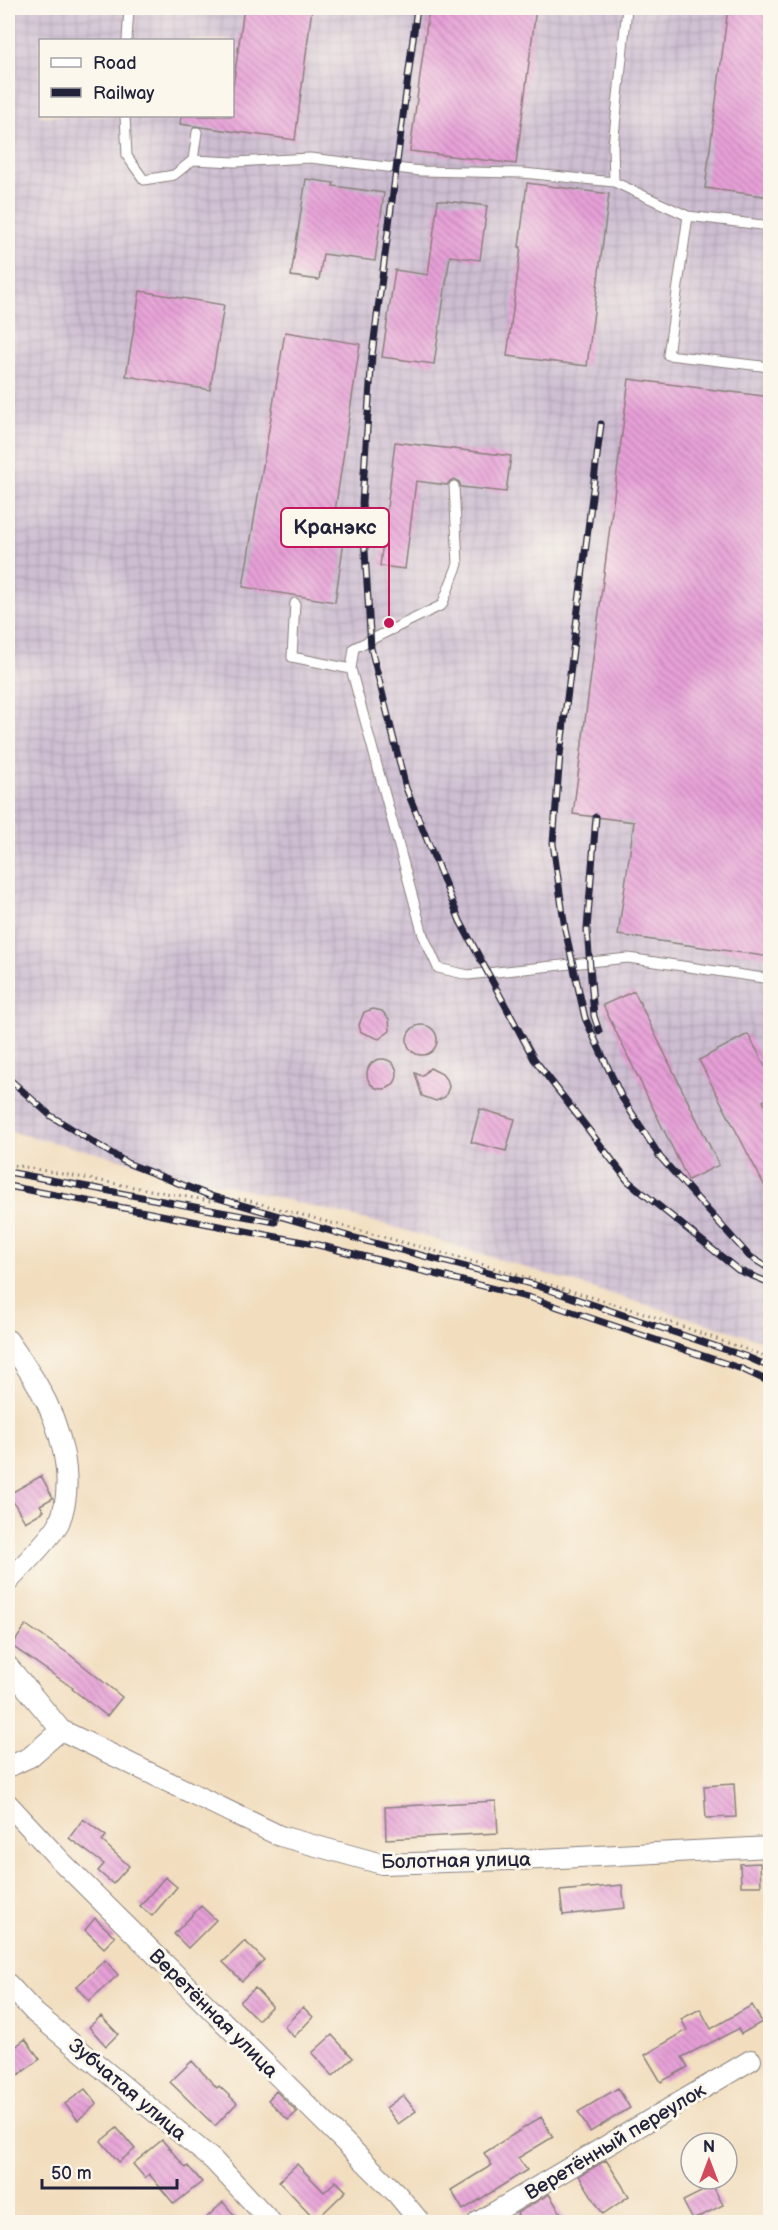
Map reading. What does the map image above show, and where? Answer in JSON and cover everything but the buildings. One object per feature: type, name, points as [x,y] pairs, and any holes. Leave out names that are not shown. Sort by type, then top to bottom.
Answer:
[{"type":"street","points":[[8,1340],[39,1387],[56,1428],[68,1471],[66,1498],[58,1525],[8,1582]]},
{"type":"street","points":[[8,1666],[61,1730],[30,1757],[8,1767]]},
{"type":"street","name":"Болотная улица","points":[[61,1730],[280,1836],[381,1864],[541,1859],[771,1847]]},
{"type":"street","name":"Веретённая улица","points":[[8,1804],[61,1861],[397,2194],[420,2223]]},
{"type":"street","name":"Зубчатая улица","points":[[8,1984],[36,2013],[213,2160],[271,2223]]},
{"type":"street","name":"Веретённый переулок","points":[[478,2223],[751,2060]]},
{"type":"lane","points":[[127,39],[129,8]]},
{"type":"lane","points":[[614,182],[613,146],[627,8]]},
{"type":"lane","points":[[125,117],[127,156],[144,180],[174,175],[193,160],[235,162],[310,158],[421,171],[523,172],[614,182],[688,216],[771,226]]},
{"type":"lane","points":[[193,160],[196,132]]},
{"type":"lane","points":[[688,216],[668,355],[771,367]]},
{"type":"lane","points":[[454,486],[458,564],[442,605],[354,648],[351,669],[423,935],[438,968],[468,975],[628,958],[771,979]]},
{"type":"lane","points":[[295,603],[292,657],[351,669]]},
{"type":"path","points":[[8,1164],[210,1201],[243,1199],[468,1260],[644,1313],[771,1358]]},
{"type":"shaded area","points":[[8,8],[770,8],[770,1343],[391,1226],[8,1131]]},
{"type":"railway","points":[[417,8],[372,355],[362,503],[371,648],[406,788],[460,921],[534,1059],[628,1181],[738,1270],[770,1283]]},
{"type":"railway","points":[[601,424],[560,755],[553,843],[565,929],[585,1018],[621,1096],[660,1157],[749,1256],[770,1269]]},
{"type":"railway","points":[[596,817],[587,929],[594,1016],[599,1031]]},
{"type":"railway","points":[[8,1078],[51,1116],[127,1163],[211,1196],[351,1237],[535,1285],[747,1357],[770,1367]]},
{"type":"railway","points":[[8,1172],[275,1222]]},
{"type":"railway","points":[[8,1186],[314,1244],[531,1298],[742,1369],[770,1382]]},
{"type":"place","name":"Кранэкс","points":[[389,623]]}]
